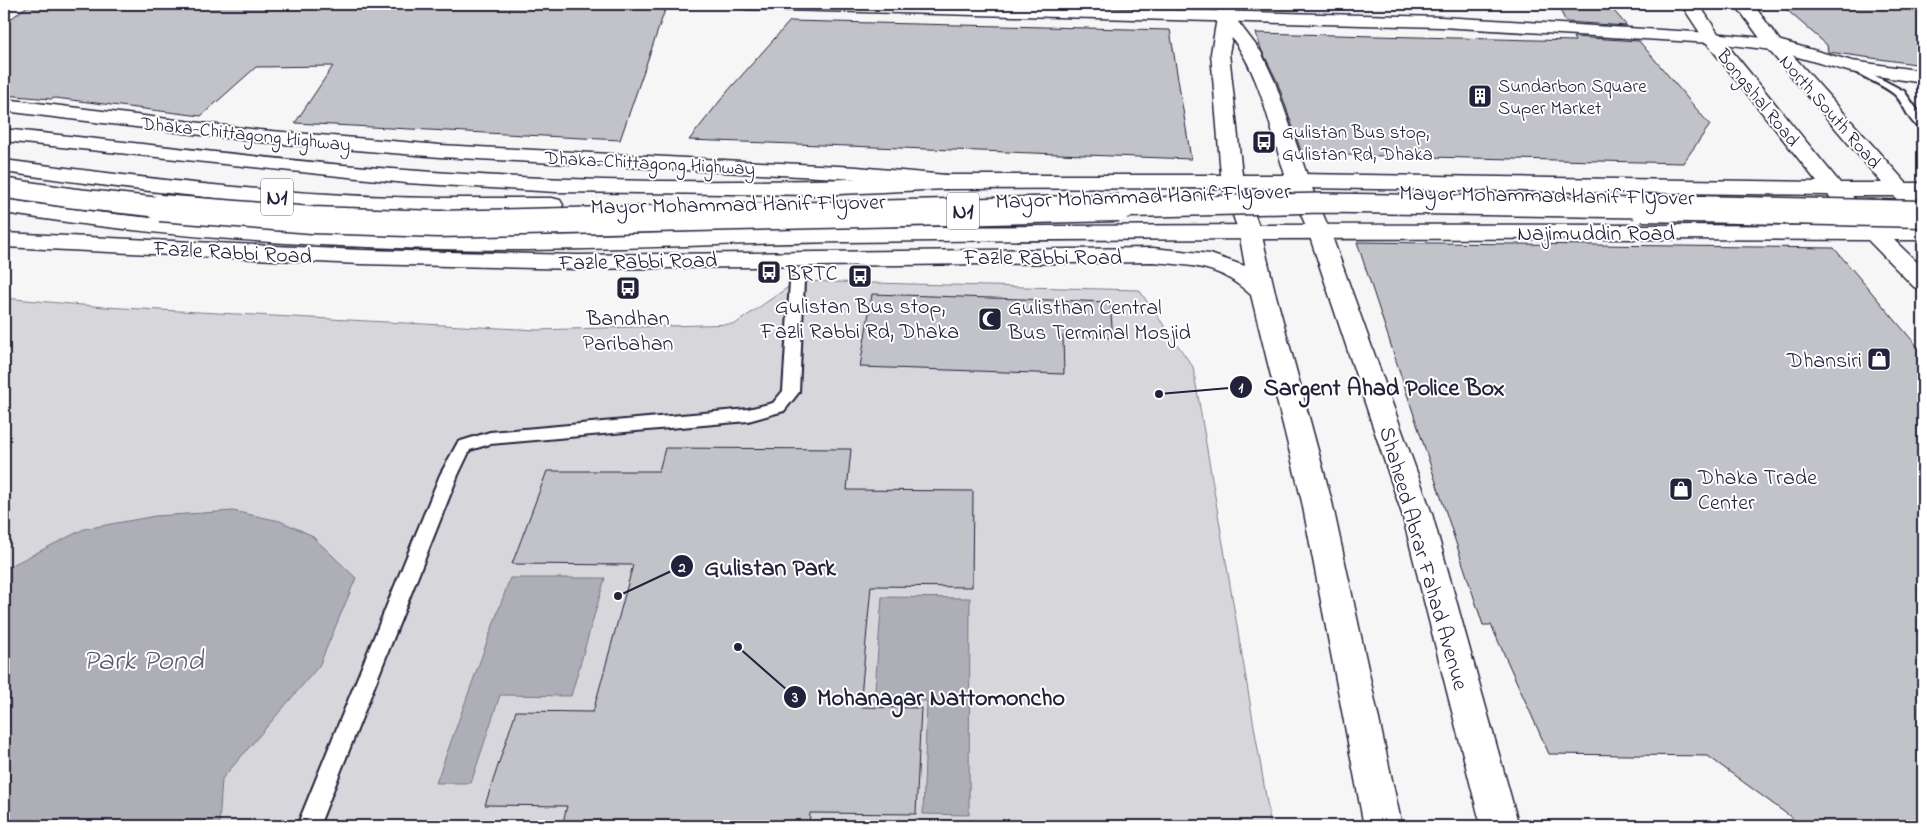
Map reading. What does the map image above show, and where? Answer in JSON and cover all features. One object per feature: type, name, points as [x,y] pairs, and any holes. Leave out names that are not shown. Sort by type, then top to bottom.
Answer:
[{"type":"main road","points":[[747,4],[1226,11],[1712,38],[1774,45],[1851,66],[1923,77]]},
{"type":"main road","name":"Bongshal Road","points":[[1690,4],[1712,38],[1833,188],[1874,233],[1923,282]]},
{"type":"main road","name":"North South Road","points":[[1744,4],[1774,45],[1923,214]]},
{"type":"main road","points":[[1226,11],[1220,53],[1232,181],[1250,232],[1263,292],[1317,502],[1383,826]]},
{"type":"main road","name":"Shaheed Abrar Fahad Avenue","points":[[1226,11],[1252,52],[1262,74],[1298,181],[1319,231],[1417,514],[1500,826]]},
{"type":"main road","name":"Dhaka-Chittagong Highway","points":[[4,105],[278,137],[440,151],[857,173],[946,182],[1298,181],[1923,190]]},
{"type":"main road","points":[[4,135],[415,178],[556,186],[818,188],[946,182]]},
{"type":"main road","name":"Mayor Mohammad Hanif Flyover","points":[[4,166],[185,188],[320,200],[466,206],[853,202],[1297,190],[1923,200]]},
{"type":"main road","name":"Mayor Mohammad Hanif Flyover","points":[[4,188],[41,195],[167,209],[296,218],[439,224],[1323,203],[1466,204],[1923,214]]},
{"type":"main road","name":"Najimuddin Road","points":[[4,206],[49,214],[133,224],[284,238],[384,242],[601,242],[812,236],[1319,231],[1923,233]]},
{"type":"main road","name":"Fazle Rabbi Road","points":[[4,240],[350,257],[577,262],[1153,255],[1222,264],[1243,274],[1263,292]]},
{"type":"lane","points":[[1851,66],[1900,93],[1911,111],[1923,125]]},
{"type":"lane","points":[[308,826],[449,475],[464,446],[490,438],[748,415],[778,407],[791,392],[797,282]]},
{"type":"shaded area","points":[[797,281],[1139,290],[1193,367],[1271,826],[4,826],[4,298],[104,307],[537,330],[735,324]]},
{"type":"water","name":"Park Pond","points":[[233,511],[280,521],[311,535],[356,578],[319,666],[222,779],[219,826],[4,826],[4,569],[84,529],[155,516]]},
{"type":"water","points":[[510,578],[605,578],[571,696],[500,695],[471,783],[436,783]]},
{"type":"water","points":[[882,597],[970,598],[969,815],[923,814],[927,701],[874,701]]},
{"type":"building","points":[[131,4],[667,4],[620,140],[295,123],[333,66],[256,67],[201,116],[55,98],[4,95],[4,24],[29,5],[128,6]]},
{"type":"building","points":[[1557,4],[1608,4],[1627,26],[1566,22]]},
{"type":"building","points":[[1780,4],[1910,4],[1923,14],[1923,65],[1828,52],[1827,45]]},
{"type":"building","points":[[790,21],[1170,30],[1191,159],[689,140],[727,92]]},
{"type":"building","name":"Sundarbon Square Super Market","points":[[1256,33],[1575,41],[1573,37],[1639,41],[1710,125],[1683,163],[1302,154],[1277,81],[1261,49]]},
{"type":"building","name":"Dhaka Trade Center","points":[[1357,242],[1834,248],[1923,353],[1923,826],[1803,826],[1708,756],[1549,754],[1491,625],[1483,625]]},
{"type":"building","name":"Gulisthan Central Bus Terminal Mosjid","points":[[872,294],[1110,302],[1113,338],[1063,336],[1064,374],[860,367]]},
{"type":"building","points":[[665,448],[851,449],[847,490],[973,491],[972,587],[871,586],[860,707],[921,708],[916,814],[810,813],[809,826],[562,826],[567,806],[485,805],[516,711],[593,712],[633,565],[512,564],[547,471],[659,471]]},
{"type":"place","name":"Sundarbon Square Super Market","points":[[1480,96]]},
{"type":"place","name":"Gulistan Bus stop, Gulistan Rd, Dhaka","points":[[1264,142]]},
{"type":"place","name":"BRTC","points":[[769,272]]},
{"type":"place","name":"Gulistan Bus stop, Fazli Rabbi Rd, Dhaka","points":[[860,276]]},
{"type":"place","name":"Bandhan Paribahan","points":[[628,288]]},
{"type":"place","name":"Gulisthan Central Bus Terminal Mosjid","points":[[990,319]]},
{"type":"place","name":"Dhansiri","points":[[1879,359]]},
{"type":"place","name":"Sargent Ahad Police Box","points":[[1159,394]]},
{"type":"place","name":"Dhaka Trade Center","points":[[1681,489]]},
{"type":"place","name":"Gulistan Park","points":[[618,596]]},
{"type":"place","name":"Mohanagar Nattomoncho","points":[[738,647]]}]
